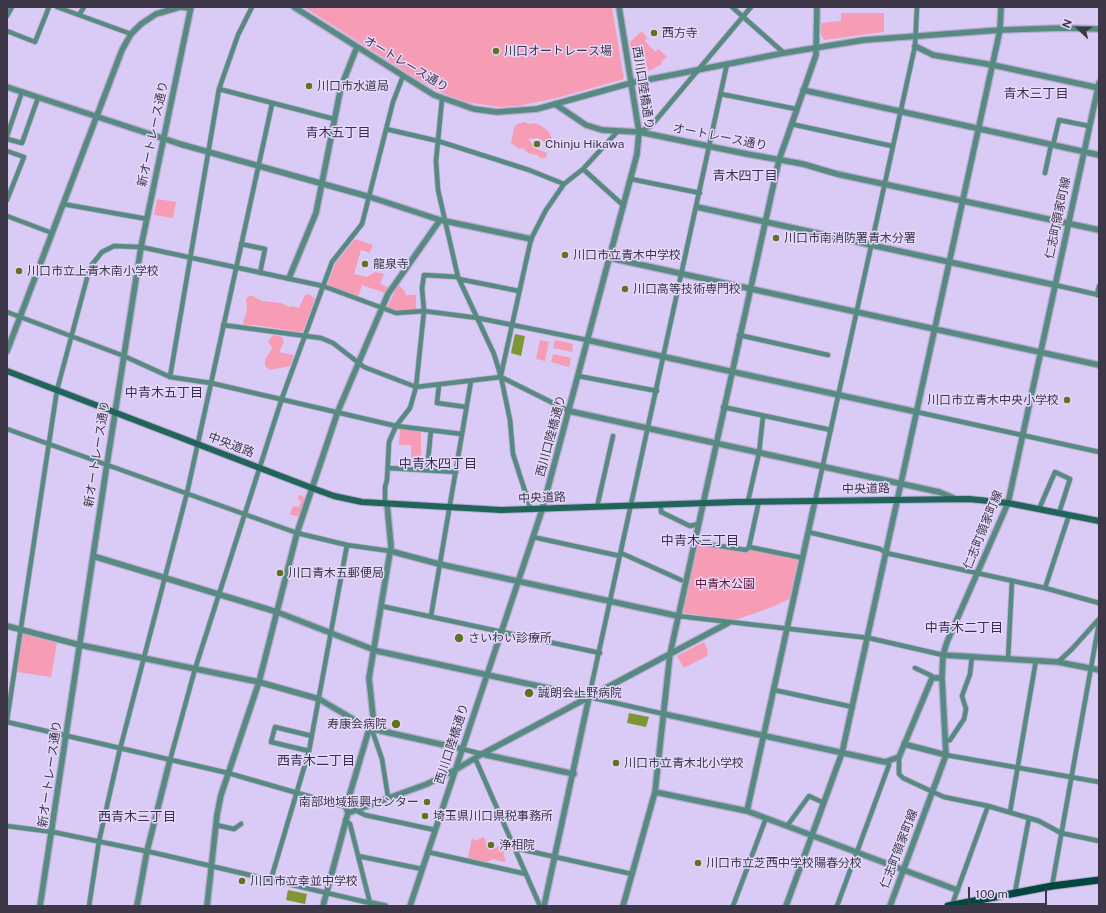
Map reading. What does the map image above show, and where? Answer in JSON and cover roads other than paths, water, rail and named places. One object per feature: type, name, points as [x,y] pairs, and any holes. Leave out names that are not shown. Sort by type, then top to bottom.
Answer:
[{"type":"main road","name":"中央道路","points":[[7,371],[312,488],[349,499],[386,504],[450,508],[531,510],[703,502],[956,499],[985,500],[1008,503],[1099,520]]},
{"type":"main road","points":[[950,906],[1015,892],[1099,880]]},
{"type":"street","points":[[7,16],[12,7]]},
{"type":"street","points":[[7,31],[35,42],[49,7]]},
{"type":"street","points":[[57,7],[131,34]]},
{"type":"street","points":[[79,15],[84,7]]},
{"type":"street","points":[[7,351],[122,50],[131,34],[141,24],[156,14],[180,7],[191,7]]},
{"type":"street","name":"新オートレース通り","points":[[40,906],[53,832],[106,464],[142,247],[162,138],[191,7]]},
{"type":"street","points":[[170,377],[219,90],[238,35],[252,7]]},
{"type":"street","name":"オートレース通り","points":[[294,7],[442,99],[474,109],[497,112],[526,111],[555,104],[586,125],[602,130],[639,132],[779,160],[1099,230]]},
{"type":"street","name":"西川口陸橋通り","points":[[410,906],[542,510],[639,146],[639,132],[619,7]]},
{"type":"street","points":[[732,7],[784,53]]},
{"type":"street","points":[[639,132],[652,126],[751,7]]},
{"type":"street","points":[[623,906],[655,792],[670,654],[739,335],[779,160],[796,108],[816,55],[817,7]]},
{"type":"street","points":[[747,811],[917,37],[917,7]]},
{"type":"street","points":[[786,906],[842,753],[993,65],[1000,30],[1001,7]]},
{"type":"street","points":[[555,104],[631,84],[727,64],[817,47],[864,40],[1000,30],[1056,28],[1099,29]]},
{"type":"street","points":[[915,46],[933,55],[1099,86]]},
{"type":"street","points":[[289,278],[316,213],[343,80],[357,47]]},
{"type":"street","points":[[544,906],[574,774],[589,697],[600,653],[656,391],[665,357],[727,64]]},
{"type":"street","points":[[138,906],[147,851],[195,670],[282,398],[323,286],[332,262],[362,224],[386,129],[403,76]]},
{"type":"street","name":"仁志町領家町線","points":[[890,906],[946,755],[942,678],[943,655],[1008,503],[1099,86]]},
{"type":"street","points":[[7,87],[162,138],[370,197],[442,221],[531,239]]},
{"type":"street","points":[[219,90],[334,120]]},
{"type":"street","points":[[803,90],[900,110],[1099,155]]},
{"type":"street","points":[[22,92],[7,137],[22,143],[38,98]]},
{"type":"street","points":[[721,94],[796,108]]},
{"type":"street","points":[[442,99],[436,161],[442,221],[459,278],[494,354],[510,420],[513,454],[531,510]]},
{"type":"street","points":[[89,906],[99,841],[143,658],[187,493],[272,104]]},
{"type":"street","points":[[1045,173],[1059,120],[1090,126]]},
{"type":"street","points":[[791,124],[892,146]]},
{"type":"street","points":[[386,129],[438,141],[529,170],[564,184]]},
{"type":"street","points":[[500,377],[531,239],[546,210],[564,184],[583,169],[617,132]]},
{"type":"street","points":[[7,151],[24,156],[7,200]]},
{"type":"street","points":[[583,169],[624,206]]},
{"type":"street","points":[[631,178],[700,194]]},
{"type":"street","points":[[63,204],[147,219]]},
{"type":"street","points":[[697,207],[1098,295],[1099,286]]},
{"type":"street","points":[[7,216],[52,233]]},
{"type":"street","points":[[207,906],[216,825],[228,773],[259,682],[297,533],[338,411],[382,309],[396,282],[442,221]]},
{"type":"street","points":[[241,244],[265,249],[260,273]]},
{"type":"street","points":[[346,807],[228,773],[120,749],[7,721],[20,629],[50,445],[57,390],[93,261],[102,252],[114,246],[142,247],[323,286],[396,313],[424,311],[512,324],[1099,452]]},
{"type":"street","points":[[610,258],[1099,365]]},
{"type":"street","points":[[323,906],[348,813],[346,807],[372,716],[369,678],[390,551],[385,487],[388,468],[389,442],[396,426],[410,408],[416,387],[424,311],[422,288],[424,275],[459,278],[519,291]]},
{"type":"street","points":[[7,312],[124,356],[170,377],[211,383],[282,398],[396,426],[462,434]]},
{"type":"street","points":[[223,325],[321,338],[333,343],[358,363],[386,377],[416,387],[500,377],[569,410],[759,453],[902,483],[939,492],[956,499]]},
{"type":"street","points":[[739,335],[828,355]]},
{"type":"street","points":[[578,376],[656,391]]},
{"type":"street","points":[[431,616],[471,381]]},
{"type":"street","points":[[439,385],[437,403],[466,407]]},
{"type":"street","points":[[724,407],[831,430]]},
{"type":"street","points":[[748,501],[759,453],[763,416]]},
{"type":"street","points":[[7,429],[297,533],[347,545],[390,551],[518,582],[678,616],[728,623],[868,638],[943,655],[1058,662],[1099,670]]},
{"type":"street","points":[[428,470],[431,430]]},
{"type":"street","points":[[597,507],[613,436]]},
{"type":"street","points":[[388,468],[456,472]]},
{"type":"street","points":[[1039,509],[1055,472],[1070,479],[1059,513]]},
{"type":"street","points":[[750,547],[759,501]]},
{"type":"street","points":[[661,504],[661,512],[690,526],[698,524]]},
{"type":"street","points":[[1044,588],[1069,515]]},
{"type":"street","points":[[808,532],[880,549],[886,553],[1044,588],[1099,603]]},
{"type":"street","points":[[533,537],[621,555],[681,580]]},
{"type":"street","points":[[694,542],[746,550],[750,547],[803,558]]},
{"type":"street","points":[[271,879],[309,751],[347,545]]},
{"type":"street","points":[[93,556],[277,612],[374,650],[842,753],[888,761],[899,757]]},
{"type":"street","points":[[1008,659],[1012,581]]},
{"type":"street","points":[[381,606],[600,653]]},
{"type":"street","points":[[1058,662],[1099,619]]},
{"type":"street","points":[[348,813],[388,797],[427,784],[455,770],[482,754],[728,623]]},
{"type":"street","points":[[1052,886],[1099,623]]},
{"type":"street","points":[[7,626],[80,645],[195,670],[259,682],[319,699],[368,728],[373,733],[382,758],[388,797]]},
{"type":"street","points":[[946,741],[950,740],[964,719],[966,709],[962,696],[970,674],[972,656]]},
{"type":"street","points":[[1010,812],[1036,660]]},
{"type":"street","points":[[915,668],[932,676],[932,678],[942,678]]},
{"type":"street","points":[[932,678],[899,757],[899,774],[903,778],[944,797],[1010,812],[1039,821],[1061,833],[1099,841]]},
{"type":"street","points":[[774,690],[853,707]]},
{"type":"street","points":[[309,751],[271,742],[275,727],[312,736]]},
{"type":"street","points":[[368,728],[574,774]]},
{"type":"street","points":[[904,744],[946,755],[1099,782]]},
{"type":"street","points":[[475,758],[540,906]]},
{"type":"street","points":[[837,906],[889,765],[888,761]]},
{"type":"street","points":[[655,792],[747,811],[958,890]]},
{"type":"street","points":[[786,826],[809,796],[824,803]]},
{"type":"street","points":[[950,906],[958,890],[988,806]]},
{"type":"street","points":[[355,810],[365,815],[435,830]]},
{"type":"street","points":[[733,906],[766,818]]},
{"type":"street","points":[[1015,892],[1029,818]]},
{"type":"street","points":[[345,820],[350,824],[370,903]]},
{"type":"street","points":[[216,825],[234,829],[241,824]]},
{"type":"street","points":[[7,826],[53,832],[147,851],[385,906]]},
{"type":"street","points":[[515,848],[632,874]]},
{"type":"street","points":[[428,852],[526,874]]},
{"type":"street","points":[[358,856],[422,870]]},
{"type":"place","name":"西方寺","points":[[654,33]]},
{"type":"place","name":"川口オートレース場","points":[[496,51]]},
{"type":"place","name":"川口市水道局","points":[[309,86]]},
{"type":"place","name":"Chinju Hikawa","points":[[537,144]]},
{"type":"place","name":"川口市南消防署青木分署","points":[[776,238]]},
{"type":"place","name":"川口市立青木中学校","points":[[565,255]]},
{"type":"place","name":"龍泉寺","points":[[365,264]]},
{"type":"place","name":"川口市立上青木南小学校","points":[[19,271]]},
{"type":"place","name":"川口高等技術専門校","points":[[625,289]]},
{"type":"place","name":"川口市立青木中央小学校","points":[[1067,400]]},
{"type":"place","name":"川口青木五郵便局","points":[[280,573]]},
{"type":"place","name":"さいわい診療所","points":[[459,638]]},
{"type":"place","name":"誠朗会上野病院","points":[[529,693]]},
{"type":"place","name":"寿康会病院","points":[[396,724]]},
{"type":"place","name":"川口市立青木北小学校","points":[[616,763]]},
{"type":"place","name":"南部地域振興センター","points":[[427,802]]},
{"type":"place","name":"埼玉県川口県税事務所","points":[[425,816]]},
{"type":"place","name":"浄相院","points":[[491,845]]},
{"type":"place","name":"川口市立芝西中学校陽春分校","points":[[698,863]]},
{"type":"place","name":"川口市立幸並中学校","points":[[242,881]]},
{"type":"district","name":"青木三丁目","points":[[1036,94]]},
{"type":"district","name":"青木五丁目","points":[[338,133]]},
{"type":"district","name":"青木四丁目","points":[[745,176]]},
{"type":"district","name":"中青木五丁目","points":[[164,393]]},
{"type":"district","name":"中青木四丁目","points":[[438,464]]},
{"type":"district","name":"中青木三丁目","points":[[700,541]]},
{"type":"district","name":"中青木二丁目","points":[[964,628]]},
{"type":"district","name":"西青木二丁目","points":[[316,761]]},
{"type":"district","name":"西青木三丁目","points":[[137,817]]},
{"type":"park label","name":"中青木公園","points":[[725,584]]}]
